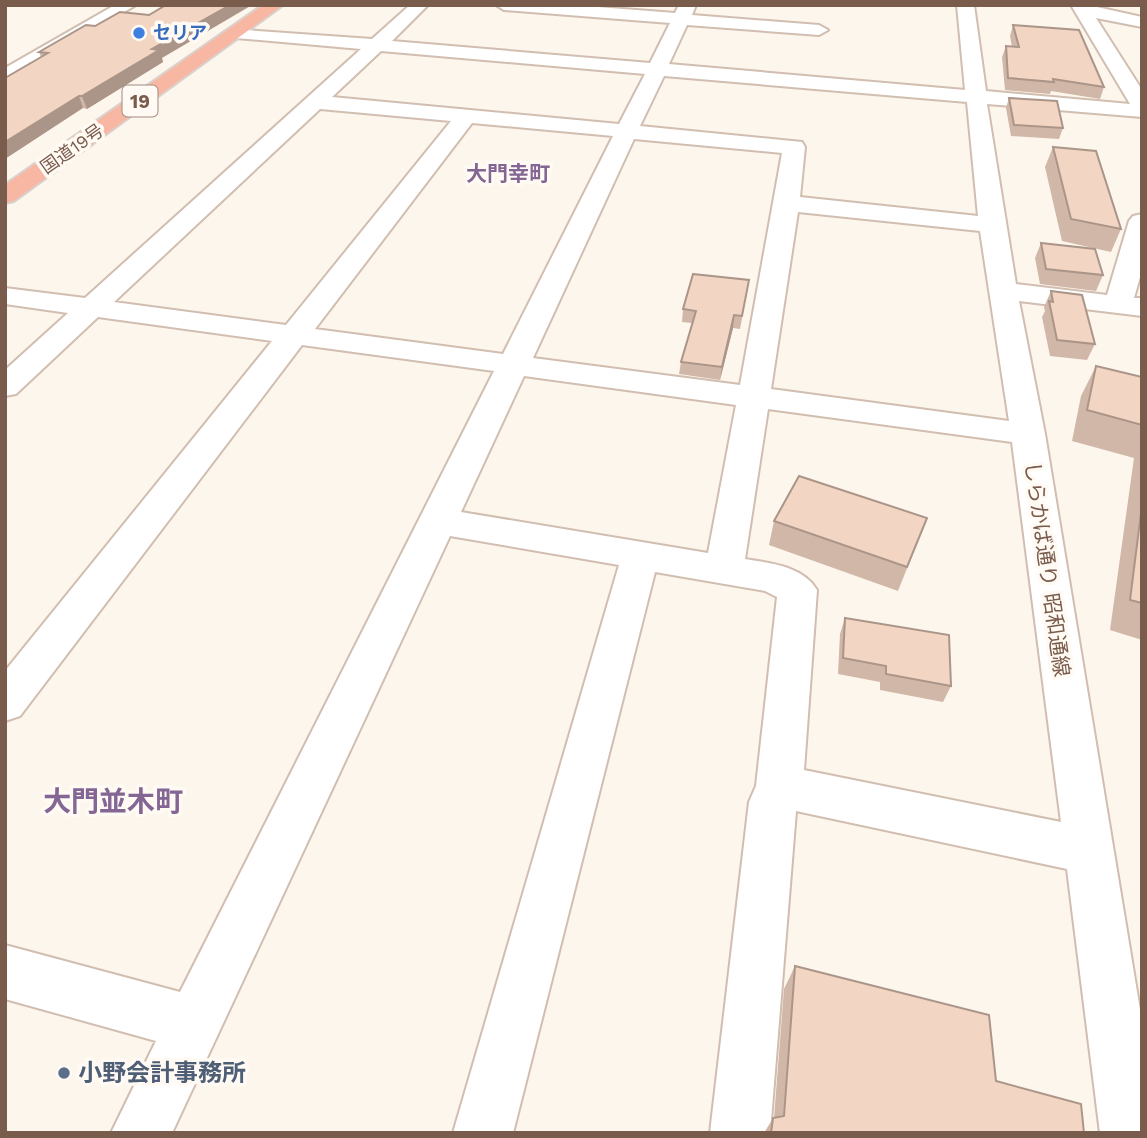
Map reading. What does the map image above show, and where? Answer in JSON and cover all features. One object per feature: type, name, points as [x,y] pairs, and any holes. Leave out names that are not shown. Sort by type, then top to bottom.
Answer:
[{"type":"highway","name":"国道19号","points":[[5,196],[275,5]]},
{"type":"street","points":[[5,76],[128,5]]},
{"type":"street","points":[[5,387],[420,5]]},
{"type":"street","points":[[504,5],[685,12],[819,30]]},
{"type":"street","name":"しらかば通り 昭和通線","points":[[965,5],[992,225],[1028,434],[1130,1133]]},
{"type":"street","points":[[1080,8],[1142,109]]},
{"type":"street","points":[[1080,8],[1142,22]]},
{"type":"street","points":[[141,1133],[685,12]]},
{"type":"street","points":[[236,33],[657,69],[812,76],[977,96],[1142,109]]},
{"type":"street","points":[[5,62],[26,64]]},
{"type":"street","points":[[316,102],[794,147],[787,203],[724,570]]},
{"type":"street","points":[[5,703],[292,334],[466,116]]},
{"type":"street","points":[[787,203],[992,225]]},
{"type":"street","points":[[1002,291],[1130,304],[1141,223]]},
{"type":"street","points":[[5,296],[1028,434]]},
{"type":"street","points":[[437,521],[774,578],[797,590],[779,786],[773,802],[740,1133]]},
{"type":"street","points":[[484,1133],[640,557]]},
{"type":"street","points":[[779,786],[1088,851]]},
{"type":"street","points":[[5,972],[193,1023]]},
{"type":"building","points":[[166,5],[230,5],[152,49],[159,50],[5,142],[5,78],[48,53],[39,52],[86,25],[95,26],[120,12],[149,15]]},
{"type":"building","points":[[1013,25],[1079,30],[1104,87],[1053,79],[1054,82],[1008,78],[1006,46],[1019,47]]},
{"type":"building","points":[[1009,98],[1057,101],[1063,128],[1014,125]]},
{"type":"building","points":[[1053,147],[1096,151],[1121,229],[1071,219]]},
{"type":"building","points":[[1041,243],[1095,249],[1103,275],[1046,269]]},
{"type":"building","points":[[693,274],[749,280],[742,316],[734,315],[722,367],[681,362],[696,311],[683,309]]},
{"type":"building","points":[[1051,291],[1082,295],[1095,344],[1057,340],[1049,301],[1053,302]]},
{"type":"building","points":[[1096,366],[1142,377],[1142,425],[1087,410]]},
{"type":"building","points":[[799,476],[927,518],[907,567],[774,521]]},
{"type":"building","points":[[1142,505],[1142,603],[1130,600]]},
{"type":"building","points":[[845,618],[949,635],[951,686],[886,674],[886,666],[843,658]]},
{"type":"building","points":[[795,966],[989,1015],[996,1081],[1081,1104],[1084,1133],[771,1133],[773,1118],[784,1116]]},
{"type":"place","name":"セリア","points":[[139,33]]},
{"type":"place","name":"小野会計事務所","points":[[64,1073]]},
{"type":"district","name":"大門幸町","points":[[508,174]]},
{"type":"district","name":"大門並木町","points":[[113,801]]}]
